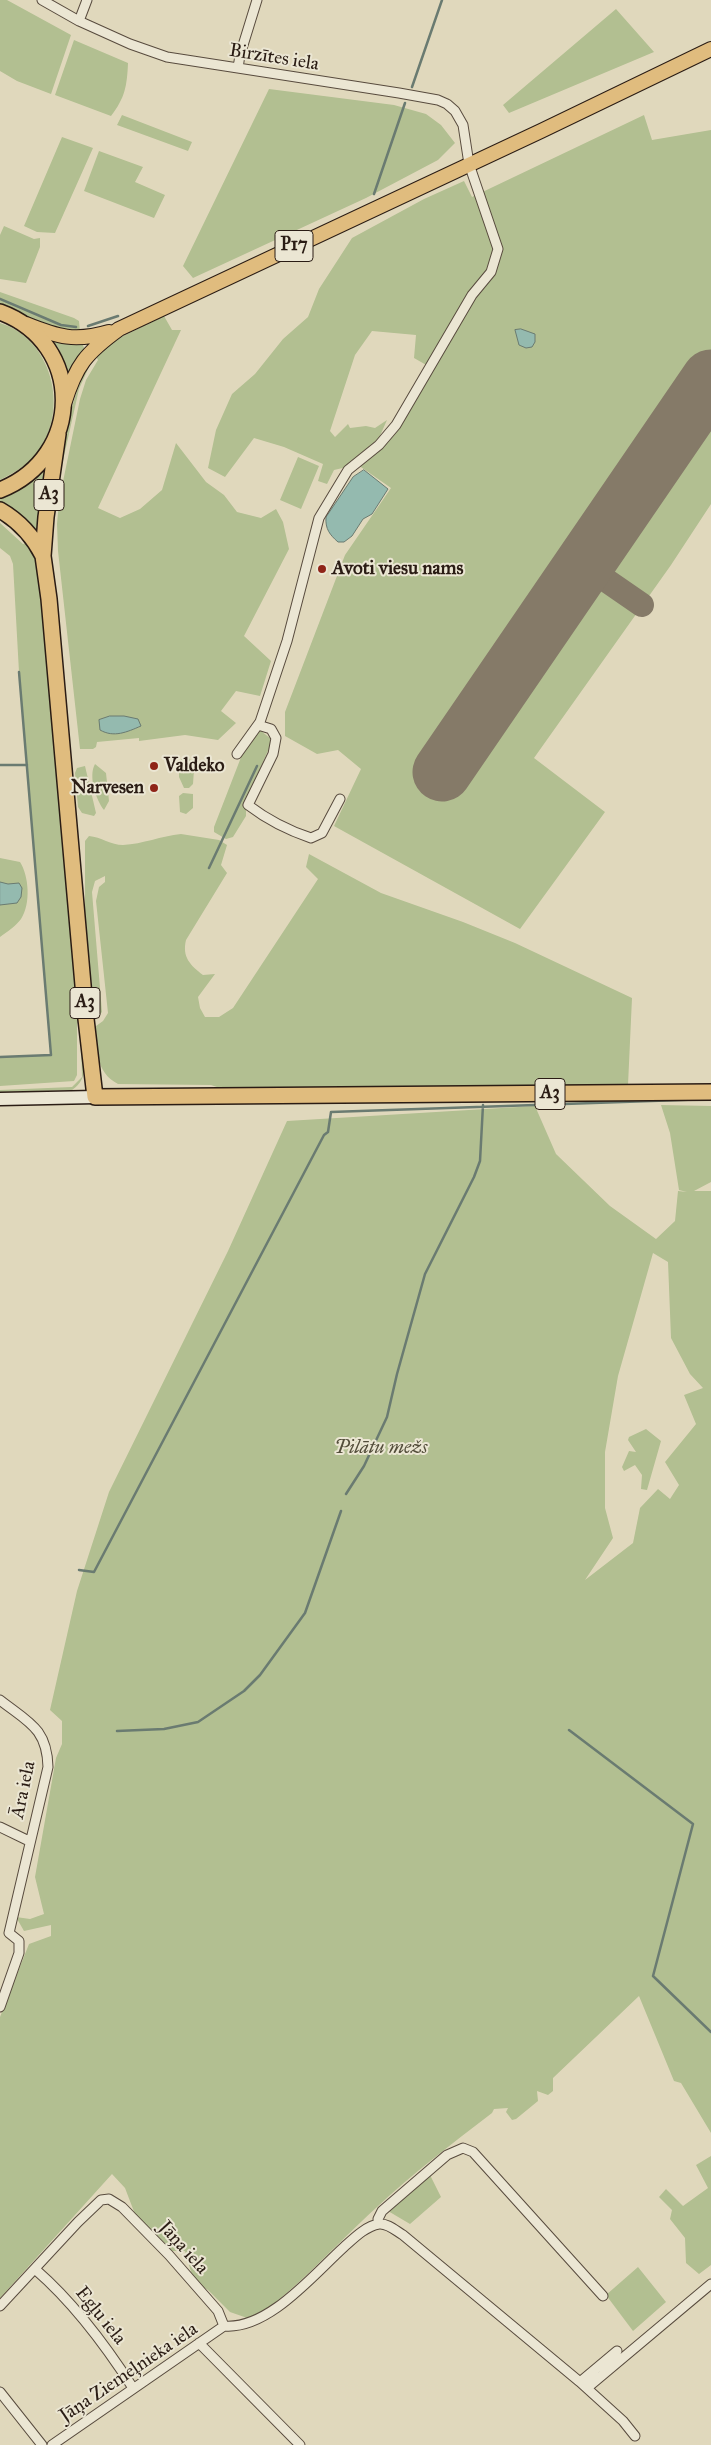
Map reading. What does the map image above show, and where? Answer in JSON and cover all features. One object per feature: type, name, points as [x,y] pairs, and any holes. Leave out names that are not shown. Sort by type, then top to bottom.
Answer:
[{"type":"highway","name":"A3","points":[[0,312],[23,323],[43,342],[57,365],[62,385],[64,405],[46,517],[43,556],[49,599],[86,1019],[95,1097],[711,1092]]},
{"type":"highway","name":"A3","points":[[0,490],[20,480],[39,465],[58,434]]},
{"type":"highway","name":"A3","points":[[0,510],[23,527],[38,545],[43,556]]},
{"type":"main road","name":"P17","points":[[64,405],[74,376],[84,359],[99,343],[119,329],[711,49]]},
{"type":"main road","name":"P17","points":[[23,323],[56,336],[70,338],[84,338],[119,329]]},
{"type":"main road","points":[[0,1099],[95,1097]]},
{"type":"street","name":"Birzītes iela","points":[[42,0],[79,21],[130,44],[167,57],[438,100],[454,111],[463,125],[469,164],[498,249],[491,272],[472,295],[396,425],[379,445],[348,470],[319,518],[287,641],[258,725],[237,754]]},
{"type":"street","points":[[79,21],[87,0]]},
{"type":"street","points":[[238,68],[240,55],[257,0]]},
{"type":"street","points":[[258,725],[271,729],[276,738],[272,754],[248,805],[284,829],[312,838],[322,834],[340,799]]},
{"type":"street","name":"Āra iela","points":[[0,1700],[36,1728],[43,1736],[48,1748],[48,1767],[5,1933],[19,1941],[19,1953],[0,2008]]},
{"type":"street","points":[[0,1828],[29,1841]]},
{"type":"street","points":[[379,2224],[378,2218],[382,2211],[447,2155],[463,2148],[473,2152],[603,2296]]},
{"type":"street","name":"Jāņa iela","points":[[36,2270],[89,2211],[101,2200],[109,2199],[122,2207],[169,2255],[218,2311],[224,2326]]},
{"type":"street","points":[[224,2326],[236,2327],[265,2316],[291,2296],[367,2228],[379,2224],[387,2224],[403,2235],[583,2385],[622,2421],[635,2436]]},
{"type":"street","points":[[0,2306],[36,2270]]},
{"type":"street","name":"Egļu iela","points":[[36,2270],[51,2284],[89,2328],[133,2388]]},
{"type":"street","points":[[583,2385],[711,2284]]},
{"type":"street","name":"Jāņa Ziemeļnieka iela","points":[[52,2445],[224,2326]]},
{"type":"street","points":[[199,2343],[300,2445]]},
{"type":"street","points":[[583,2385],[617,2351]]},
{"type":"street","points":[[0,2392],[42,2445]]},
{"type":"green space","points":[[0,0],[7,0],[71,35],[51,94],[17,81],[0,71]]},
{"type":"green space","points":[[616,9],[654,52],[509,113],[503,105]]},
{"type":"green space","points":[[74,40],[128,63],[124,91],[111,116],[55,95]]},
{"type":"green space","points":[[269,89],[394,105],[426,114],[441,125],[455,143],[438,160],[366,198],[193,278],[183,266]]},
{"type":"green space","points":[[122,115],[192,142],[188,151],[117,125]]},
{"type":"green space","points":[[644,115],[652,140],[711,130],[711,504],[671,565],[534,758],[605,812],[520,929],[334,826],[361,769],[338,750],[317,754],[285,736],[285,712],[345,555],[391,488],[358,465],[394,435],[429,373],[428,366],[414,358],[416,335],[372,331],[355,355],[330,431],[335,437],[348,424],[350,428],[366,426],[375,428],[387,420],[379,438],[347,467],[334,470],[327,484],[318,481],[323,464],[284,447],[254,438],[225,477],[208,468],[216,430],[232,394],[255,374],[283,339],[308,317],[319,289],[352,238],[424,199],[464,181],[472,197]]},
{"type":"green space","points":[[62,137],[93,148],[55,233],[37,232],[24,226]]},
{"type":"green space","points":[[99,151],[143,167],[135,182],[165,195],[154,218],[84,191]]},
{"type":"green space","points":[[4,226],[34,239],[40,238],[40,247],[26,283],[0,279],[0,235]]},
{"type":"green space","points":[[0,292],[74,318],[79,321],[80,332],[45,326],[0,304]]},
{"type":"green space","points":[[164,316],[172,330],[181,330],[98,508],[120,518],[140,509],[162,490],[176,443],[206,482],[224,495],[237,512],[261,518],[276,509],[283,522],[289,549],[244,636],[271,661],[260,696],[236,691],[221,711],[236,723],[218,740],[185,735],[139,741],[139,738],[97,742],[96,747],[93,749],[80,749],[58,551],[57,524],[59,501],[80,399],[86,380],[98,360],[95,354],[105,345]]},
{"type":"green space","points":[[0,323],[18,331],[32,344],[43,359],[50,377],[54,396],[53,415],[48,433],[39,450],[26,464],[0,480]]},
{"type":"green space","points":[[53,341],[82,343],[85,350],[68,374],[59,349]]},
{"type":"green space","points":[[93,358],[79,389],[58,483],[53,530],[51,530],[60,465],[69,418],[83,375]]},
{"type":"green space","points":[[298,457],[319,466],[301,509],[280,500]]},
{"type":"green space","points":[[45,470],[47,471],[40,531],[35,533],[0,504],[0,497],[18,491]]},
{"type":"green space","points":[[0,523],[23,544],[27,543],[36,561],[41,591],[80,1019],[77,1024],[77,1075],[74,1081],[0,1086],[0,1057],[51,1055],[19,672],[13,564],[10,556],[0,548]]},
{"type":"green space","points":[[261,731],[270,738],[271,744],[246,800],[246,816],[233,837],[226,839],[214,832],[214,827],[245,747],[255,732]]},
{"type":"green space","points":[[186,756],[190,759],[194,770],[193,784],[189,788],[184,788],[179,777],[179,761]]},
{"type":"green space","points":[[95,764],[106,773],[109,801],[104,810],[94,788],[92,775]]},
{"type":"green space","points":[[85,766],[96,813],[94,816],[82,813],[78,807],[75,773],[77,768]]},
{"type":"green space","points":[[183,793],[193,794],[193,808],[186,814],[180,812],[179,796]]},
{"type":"green space","points":[[181,834],[219,840],[227,845],[221,865],[227,873],[186,940],[185,946],[186,956],[194,968],[203,975],[215,974],[198,997],[200,1008],[205,1017],[219,1017],[233,1008],[318,879],[306,867],[309,854],[381,893],[515,943],[632,998],[628,1085],[223,1089],[211,1085],[118,1084],[105,1073],[97,1051],[96,1026],[103,1021],[108,1013],[96,901],[99,887],[105,882],[105,876],[95,881],[92,892],[102,1012],[95,1020],[85,916],[85,841],[89,836],[123,845]]},
{"type":"green space","points":[[0,858],[20,862],[28,890],[26,906],[21,919],[0,937]]},
{"type":"green space","points":[[81,1041],[84,1074],[78,1085],[72,1090],[0,1092],[0,1090],[72,1087],[82,1077]]},
{"type":"green space","name":"Pilātu mežs","points":[[661,1105],[711,1106],[711,1182],[694,1191],[711,1191],[711,2133],[681,2083],[674,2081],[639,1996],[553,2078],[553,2091],[548,2095],[537,2091],[538,2101],[516,2119],[512,2120],[506,2112],[508,2108],[494,2109],[492,2113],[433,2158],[391,2194],[286,2294],[253,2320],[230,2312],[208,2290],[194,2282],[185,2251],[168,2251],[138,2222],[125,2188],[112,2174],[0,2298],[0,2017],[29,1944],[51,1936],[51,1925],[24,1931],[16,1917],[30,1919],[44,1914],[35,1877],[56,1758],[62,1744],[62,1721],[50,1710],[77,1591],[109,1492],[228,1251],[287,1121],[535,1106],[556,1154],[610,1206],[656,1239],[675,1221],[678,1191],[687,1192],[679,1190],[670,1133]],"holes":[[[653,1253],[668,1262],[671,1338],[690,1374],[703,1388],[684,1395],[696,1424],[665,1462],[679,1485],[670,1499],[658,1489],[640,1508],[633,1543],[585,1580],[613,1538],[605,1508],[605,1452],[618,1376]]]},
{"type":"green space","points":[[646,1429],[661,1441],[647,1490],[641,1489],[642,1475],[635,1465],[624,1471],[622,1467],[629,1451],[636,1452],[628,1440],[629,1437]]},
{"type":"green space","points":[[711,2156],[711,2265],[699,2274],[686,2263],[685,2238],[670,2219],[672,2210],[659,2197],[666,2189],[683,2206],[708,2188],[696,2165]]},
{"type":"green space","points":[[430,2175],[441,2197],[410,2224],[388,2211]]},
{"type":"green space","points":[[638,2267],[666,2302],[633,2331],[606,2295]]},
{"type":"water","points":[[521,329],[535,334],[535,342],[532,347],[526,348],[519,345],[515,330]]},
{"type":"water","points":[[364,470],[388,489],[372,514],[363,519],[352,536],[344,542],[338,542],[326,525],[326,517],[353,477]]},
{"type":"water","points":[[110,716],[138,719],[141,726],[115,734],[100,730],[99,720]]},
{"type":"water","points":[[0,882],[8,884],[19,883],[22,888],[21,897],[17,903],[0,905]]},
{"type":"waterway","points":[[412,87],[442,0]]},
{"type":"waterway","points":[[374,194],[405,103]]},
{"type":"waterway","points":[[0,299],[61,325],[76,327]]},
{"type":"waterway","points":[[88,326],[118,316]]},
{"type":"waterway","points":[[0,1057],[51,1055],[19,672]]},
{"type":"waterway","points":[[0,765],[27,765]]},
{"type":"waterway","points":[[209,868],[257,766]]},
{"type":"waterway","points":[[79,1570],[94,1572],[324,1135],[328,1132],[331,1112],[710,1099]]},
{"type":"waterway","points":[[346,1494],[364,1466],[387,1417],[425,1274],[474,1177],[480,1161],[483,1105]]},
{"type":"waterway","points":[[117,1731],[164,1729],[198,1722],[244,1691],[260,1675],[305,1613],[341,1511]]},
{"type":"waterway","points":[[569,1730],[693,1824],[653,1976],[711,2032]]},
{"type":"taxiway","points":[[584,565],[642,605]]},
{"type":"runway","points":[[442,772],[711,379]]},
{"type":"place","name":"Avoti viesu nams","points":[[322,569]]},
{"type":"place","name":"Valdeko","points":[[154,766]]},
{"type":"place","name":"Narvesen","points":[[154,788]]}]
